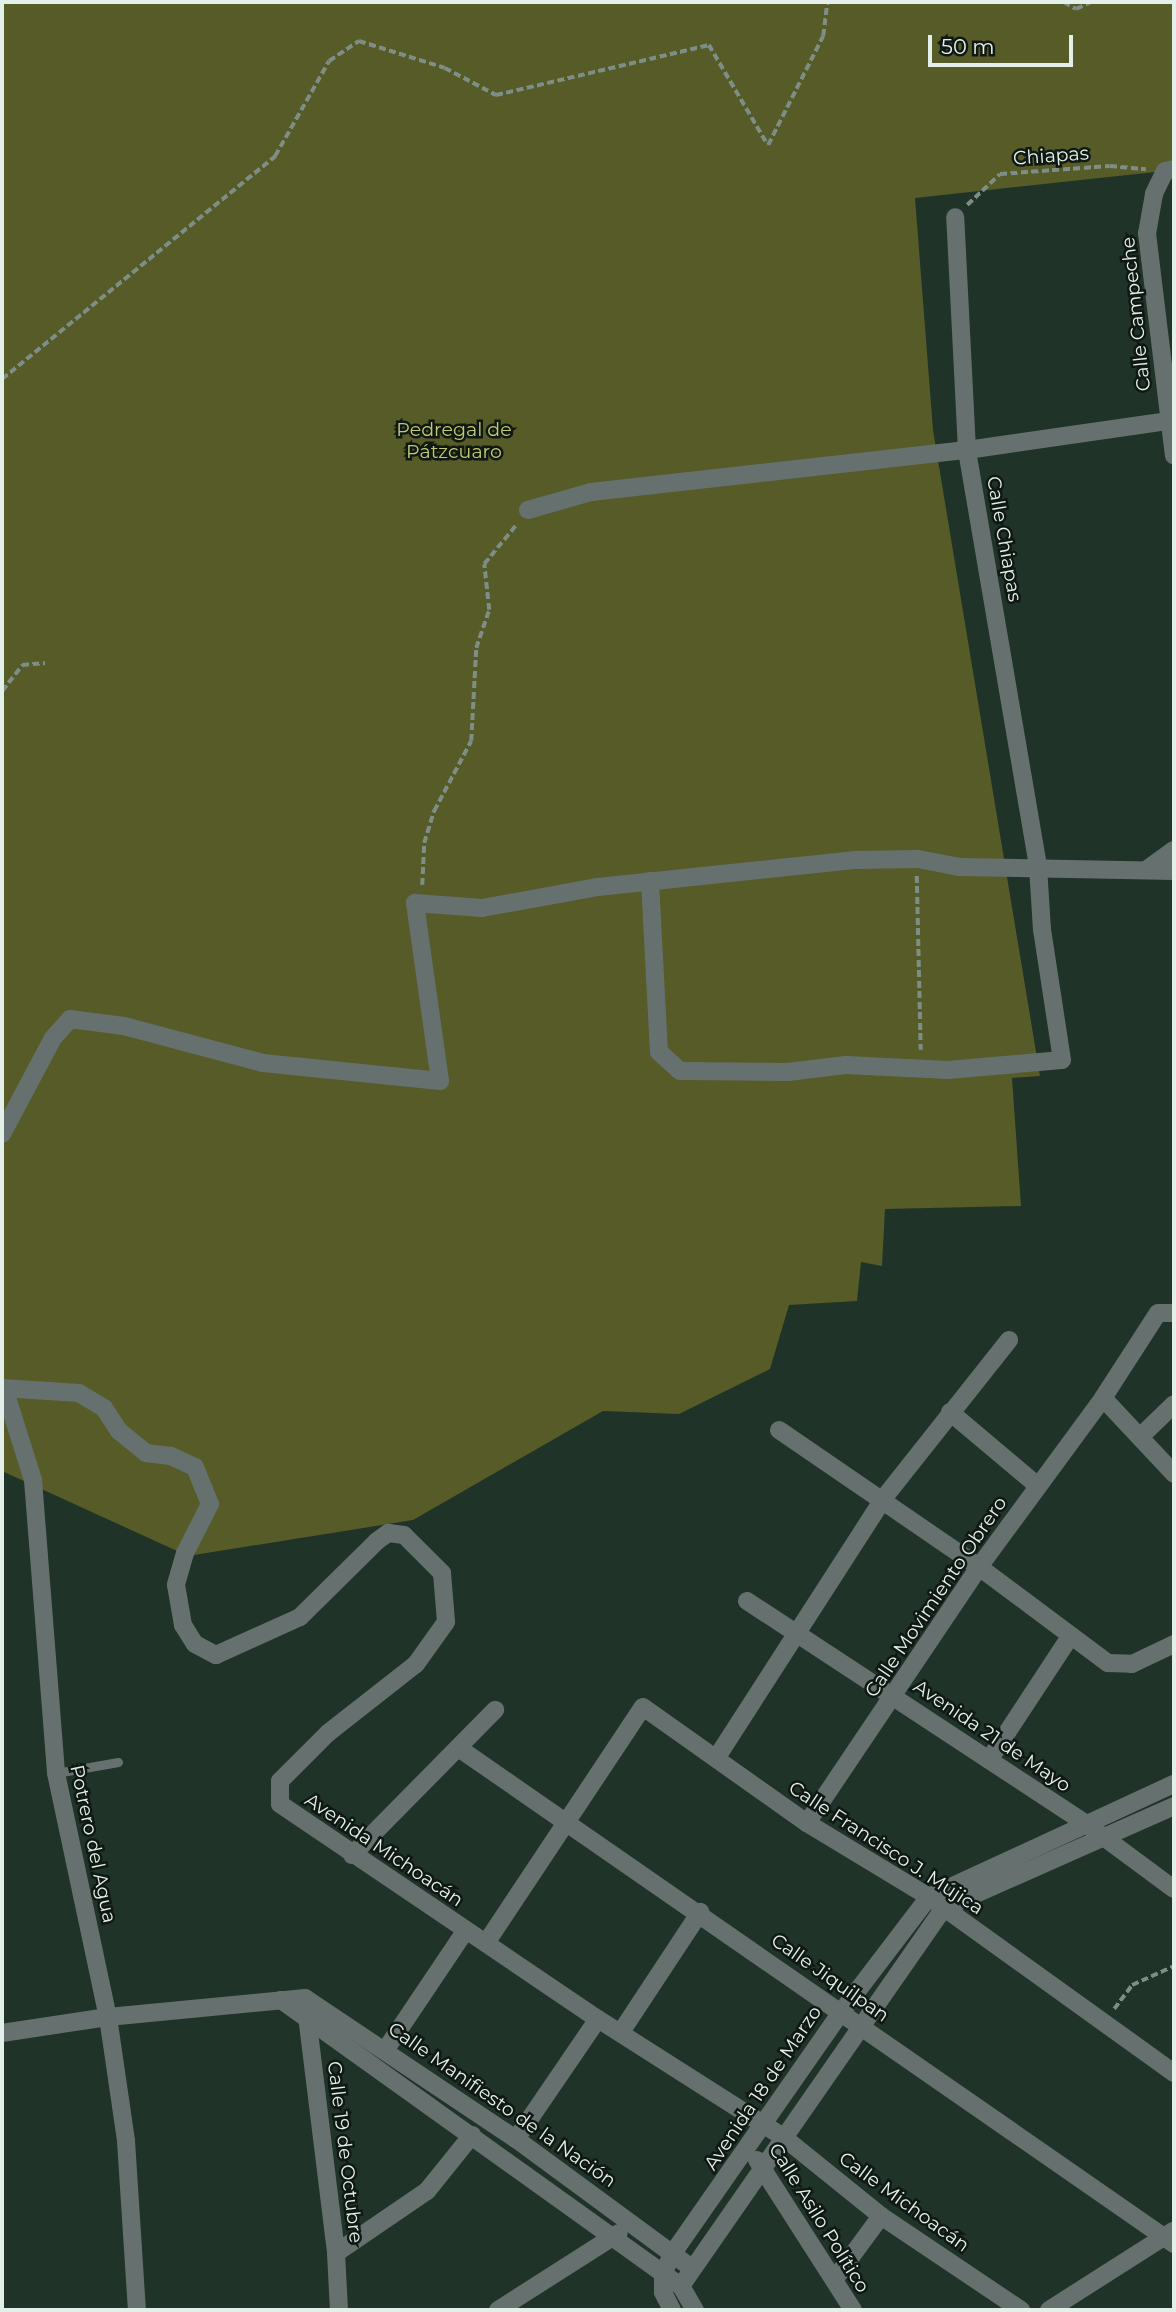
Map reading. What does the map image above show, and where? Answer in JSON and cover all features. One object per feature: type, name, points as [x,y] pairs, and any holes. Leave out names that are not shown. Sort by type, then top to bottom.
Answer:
[{"type":"street","name":"Calle Campeche","points":[[1170,170],[1154,194],[1147,233],[1172,420],[1174,455]]},
{"type":"street","name":"Calle Chiapas","points":[[922,1067],[948,1070],[1062,1060],[1043,942],[1038,866],[967,450],[955,217]]},
{"type":"street","points":[[527,510],[591,492],[967,450],[1172,420]]},
{"type":"street","points":[[1146,870],[1174,850]]},
{"type":"street","points":[[2,1134],[53,1038],[70,1019],[124,1026],[263,1063],[440,1081],[415,904],[482,908],[650,881],[854,860],[918,859],[960,867],[1038,866],[1174,872]]},
{"type":"street","points":[[650,881],[659,1052],[680,1071],[922,1067]]},
{"type":"street","name":"Calle Movimiento Obrero","points":[[807,1823],[979,1567],[1166,1313]]},
{"type":"street","points":[[717,1757],[883,1499],[1009,1340]]},
{"type":"street","name":"Avenida Michoacán","points":[[3,1388],[79,1394],[104,1408],[118,1431],[146,1453],[171,1456],[195,1467],[210,1504],[185,1553],[176,1585],[183,1625],[195,1644],[216,1655],[300,1617],[377,1541],[388,1533],[404,1535],[442,1573],[446,1622],[416,1664],[328,1733],[280,1781],[280,1804],[352,1855],[763,2126]]},
{"type":"street","name":"Potrero del Agua","points":[[3,1388],[33,1480],[56,1773],[108,2017],[126,2141],[137,2310]]},
{"type":"street","points":[[1103,1398],[1174,1474]]},
{"type":"street","points":[[1140,1437],[1174,1404]]},
{"type":"street","points":[[950,1412],[1038,1486]]},
{"type":"street","points":[[779,1430],[979,1567],[1069,1638],[1119,1667],[1174,1644]]},
{"type":"street","name":"Avenida 21 de Mayo","points":[[747,1601],[1086,1824],[1174,1889]]},
{"type":"street","points":[[989,1760],[1069,1638]]},
{"type":"street","name":"Calle Francisco J. Mújica","points":[[566,1823],[643,1707],[807,1823],[929,1897],[1103,2025],[1174,2073]]},
{"type":"street","points":[[352,1855],[460,1749],[495,1710]]},
{"type":"street","name":"Calle Jiquilpan","points":[[460,1749],[1171,2237]]},
{"type":"street","name":"Avenida 18 de Marzo","points":[[672,2310],[663,2292],[663,2273],[673,2253],[750,2148],[842,2011],[929,1897],[1174,1784]]},
{"type":"street","points":[[681,2286],[690,2267],[944,1908],[1174,1806]]},
{"type":"street","points":[[486,1943],[566,1823]]},
{"type":"street","points":[[621,2032],[700,1912]]},
{"type":"street","points":[[386,2049],[466,1930]]},
{"type":"street","points":[[2,2033],[108,2017],[306,1998]]},
{"type":"street","name":"Calle Manifiesto de la Nación","points":[[306,1998],[386,2049],[516,2139],[635,2223],[690,2267]]},
{"type":"street","name":"Calle 19 de Octubre","points":[[306,1998],[336,2253],[339,2310]]},
{"type":"street","points":[[281,2000],[307,2022],[472,2135],[681,2286],[695,2310]]},
{"type":"street","points":[[516,2139],[598,2019]]},
{"type":"street","points":[[439,2112],[452,2095]]},
{"type":"street","name":"Calle Michoacán","points":[[763,2126],[782,2136],[881,2216],[1021,2310]]},
{"type":"street","points":[[336,2253],[427,2192],[472,2135]]},
{"type":"street","name":"Calle Asilo Político","points":[[750,2148],[853,2310]]},
{"type":"street","points":[[834,2280],[881,2216]]},
{"type":"street","points":[[505,2308],[635,2223]]},
{"type":"street","points":[[1049,2310],[1171,2237]]},
{"type":"lane","points":[[56,1773],[118,1762]]},
{"type":"path","points":[[2,379],[275,156],[329,61],[359,41],[445,68],[496,95],[709,45],[768,145],[823,36],[827,2]]},
{"type":"path","points":[[1064,2],[1076,9],[1091,2]]},
{"type":"path","name":"Chiapas","points":[[955,217],[1000,174],[1110,166],[1170,170]]},
{"type":"path","points":[[415,904],[425,877],[424,843],[433,811],[471,741],[476,648],[489,610],[484,564],[527,510]]},
{"type":"path","points":[[2,691],[22,665],[45,663]]},
{"type":"path","points":[[918,859],[922,1067]]},
{"type":"path","points":[[1103,2025],[1132,1985],[1174,1966]]},
{"type":"green space","name":"Pedregal de Pátzcuaro","points":[[2,2],[1174,2],[1174,170],[915,198],[933,430],[1040,1076],[1012,1078],[1021,1206],[885,1209],[882,1266],[861,1262],[857,1301],[789,1305],[770,1369],[679,1414],[603,1411],[413,1520],[188,1556],[2,1471]]}]
